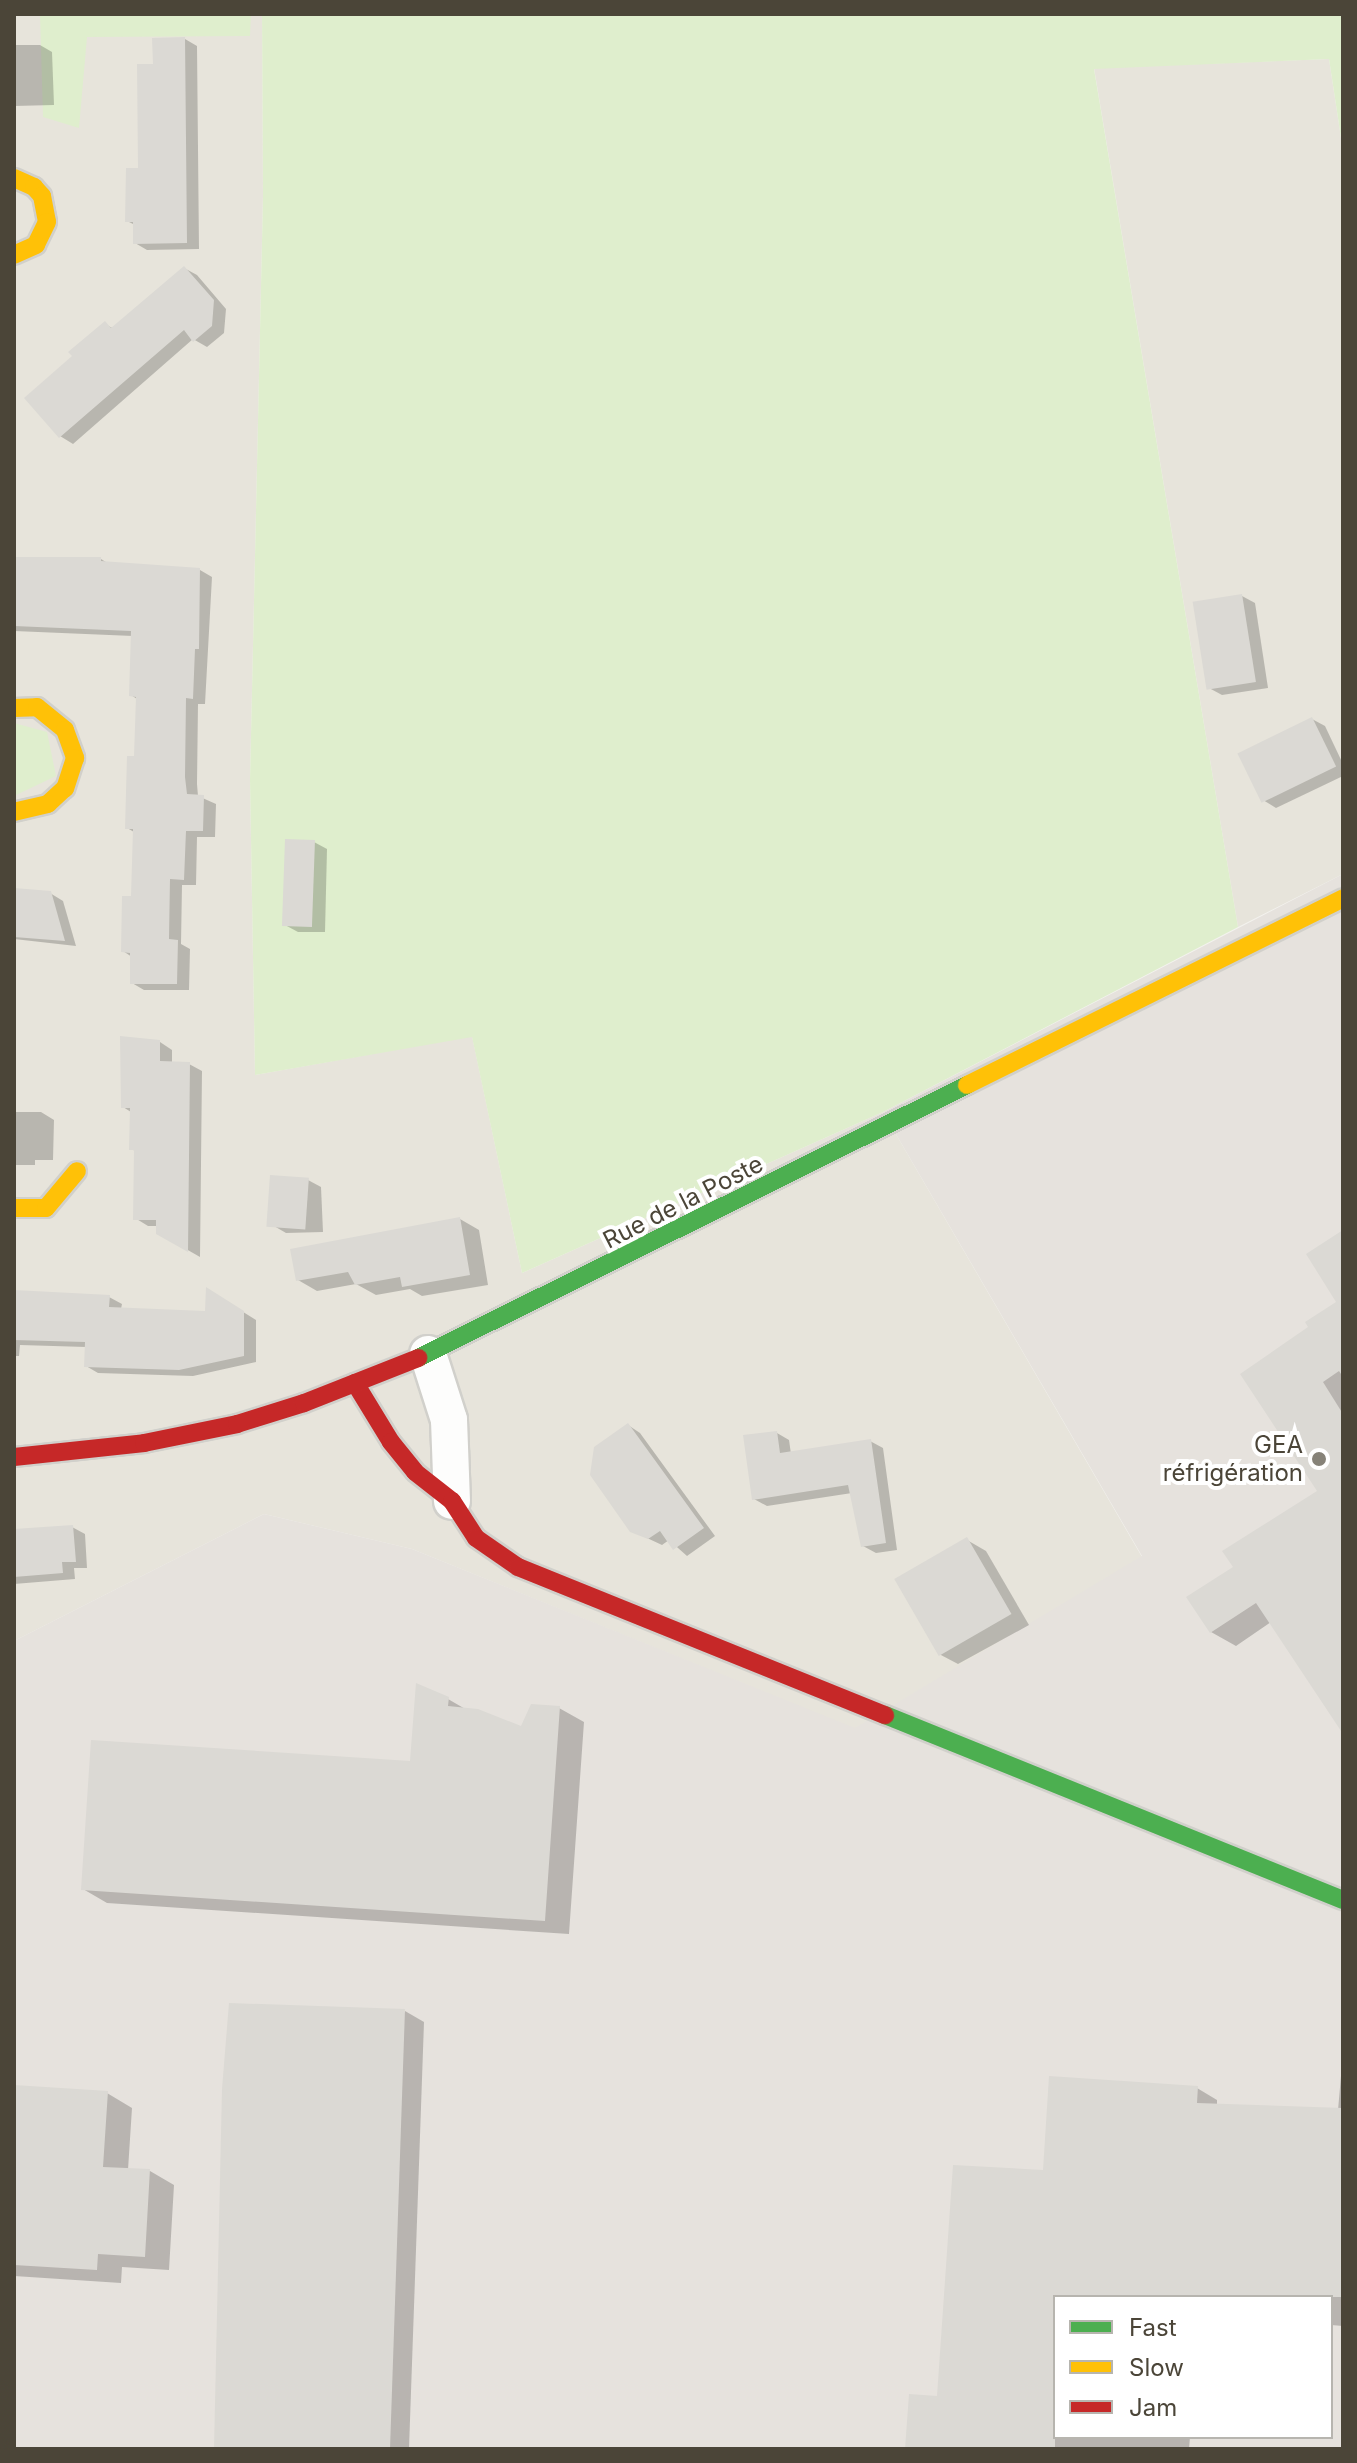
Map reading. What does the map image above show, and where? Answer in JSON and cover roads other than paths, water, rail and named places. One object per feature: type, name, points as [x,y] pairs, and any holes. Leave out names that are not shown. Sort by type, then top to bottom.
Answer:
[{"type":"street","points":[[14,178],[34,187],[42,196],[47,222],[36,245],[14,255]]},
{"type":"street","points":[[14,708],[37,707],[65,730],[75,758],[65,788],[48,804],[14,812]]},
{"type":"street","name":"Rue de la Poste","points":[[14,1457],[91,1451],[201,1433],[276,1413],[428,1354],[1343,898]]},
{"type":"street","points":[[14,1208],[46,1208],[77,1171]]},
{"type":"street","points":[[428,1354],[449,1420],[452,1501]]},
{"type":"street","points":[[355,1383],[391,1442],[415,1472],[452,1501],[476,1538],[518,1567],[1343,1900]]},
{"type":"place","name":"GEA réfrigération","points":[[1319,1459]]}]
